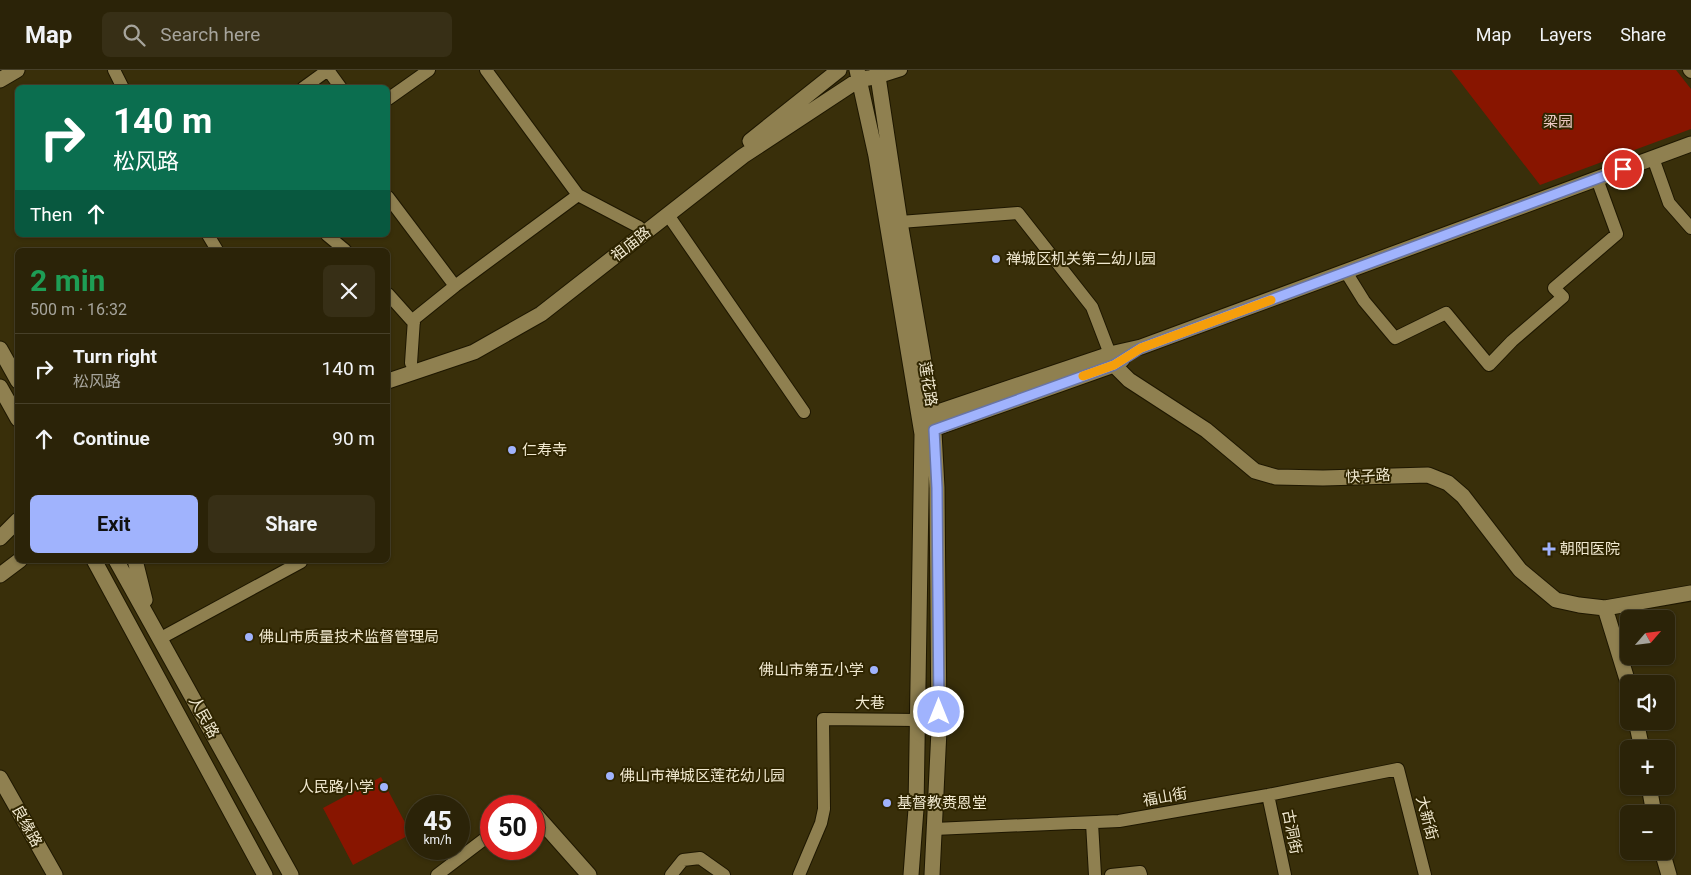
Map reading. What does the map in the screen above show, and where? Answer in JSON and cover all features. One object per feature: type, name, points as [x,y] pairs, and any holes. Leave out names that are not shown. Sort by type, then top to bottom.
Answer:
[{"type":"main road","points":[[0,80],[17,70]]},
{"type":"main road","name":"祖庙路","points":[[390,370],[467,344],[536,306],[839,70]]},
{"type":"main road","points":[[859,74],[878,73]]},
{"type":"main road","name":"莲花路","points":[[878,73],[937,488],[939,730],[932,875]]},
{"type":"main road","name":"祖庙路","points":[[390,381],[474,352],[541,314],[743,156],[859,74]]},
{"type":"main road","name":"莲花路","points":[[859,74],[926,416]]},
{"type":"main road","points":[[928,432],[1141,348],[1691,144]]},
{"type":"main road","points":[[0,349],[15,376]]},
{"type":"main road","points":[[926,416],[1112,359]]},
{"type":"main road","name":"快子路","points":[[1112,359],[1129,380],[1206,430],[1255,471],[1276,477],[1323,478],[1428,475],[1448,483],[1463,496],[1520,570],[1556,600],[1605,608],[1691,593]]},
{"type":"main road","points":[[0,387],[15,414]]},
{"type":"main road","name":"莲花路","points":[[911,875],[916,809],[917,720],[928,432]]},
{"type":"main road","points":[[0,539],[15,523]]},
{"type":"main road","points":[[0,539],[15,528]]},
{"type":"main road","points":[[0,575],[16,563]]},
{"type":"main road","name":"人民路","points":[[96,563],[265,875]]},
{"type":"main road","name":"人民路","points":[[118,563],[291,875]]},
{"type":"main road","points":[[136,563],[148,616]]},
{"type":"main road","points":[[1605,608],[1626,675]]},
{"type":"main road","name":"良缘路","points":[[0,778],[55,875]]},
{"type":"main road","points":[[545,825],[589,875]]},
{"type":"main road","points":[[1665,860],[1670,875]]},
{"type":"street","points":[[114,70],[122,85]]},
{"type":"street","points":[[307,85],[328,70],[339,85]]},
{"type":"street","points":[[390,98],[429,70]]},
{"type":"street","points":[[486,70],[578,195],[639,227]]},
{"type":"street","points":[[878,73],[901,70]]},
{"type":"street","points":[[1653,158],[1669,203],[1691,228]]},
{"type":"street","points":[[1346,272],[1364,301],[1395,338],[1446,313],[1488,365],[1512,341],[1563,297],[1554,288],[1617,234],[1597,179]]},
{"type":"street","points":[[411,363],[414,319],[455,286],[578,195]]},
{"type":"street","points":[[390,200],[455,286]]},
{"type":"street","points":[[900,222],[1018,213],[1092,307],[1112,359]]},
{"type":"street","points":[[668,215],[804,412]]},
{"type":"street","points":[[209,237],[216,248]]},
{"type":"street","points":[[330,237],[343,248]]},
{"type":"street","points":[[390,296],[414,323]]},
{"type":"street","points":[[161,638],[299,563]]},
{"type":"street","name":"大巷","points":[[799,875],[821,823],[824,809],[823,719],[917,720]]},
{"type":"street","name":"福山街","points":[[934,829],[1119,821],[1268,795],[1398,769]]},
{"type":"street","name":"大新街","points":[[1398,769],[1425,875]]},
{"type":"street","name":"古洞街","points":[[1268,795],[1284,875]]},
{"type":"street","points":[[1092,823],[1095,875]]},
{"type":"street","points":[[437,875],[480,842]]},
{"type":"street","points":[[671,875],[683,860],[700,858],[724,875]]},
{"type":"street","points":[[1111,875],[1140,872],[1141,875]]},
{"type":"green space","name":"梁园","points":[[1451,70],[1676,70],[1691,89],[1691,129],[1540,185]]},
{"type":"green space","points":[[381,777],[405,823],[405,837],[353,865],[323,808]]},
{"type":"slow traffic","points":[[1083,376],[1114,365],[1141,348],[1271,300]]},
{"type":"place","name":"禅城区机关第二幼儿园","points":[[996,259]]},
{"type":"place","name":"仁寿寺","points":[[512,450]]},
{"type":"place","name":"朝阳医院","points":[[1549,549]]},
{"type":"place","name":"佛山市质量技术监督管理局","points":[[249,637]]},
{"type":"place","name":"佛山市第五小学","points":[[874,670]]},
{"type":"place","name":"佛山市禅城区莲花幼儿园","points":[[610,776]]},
{"type":"place","name":"人民路小学","points":[[384,787]]},
{"type":"place","name":"基督教赉恩堂","points":[[887,803]]},
{"type":"route","points":[[939,712],[937,488],[934,430],[1114,365],[1141,348],[1623,169]]}]
